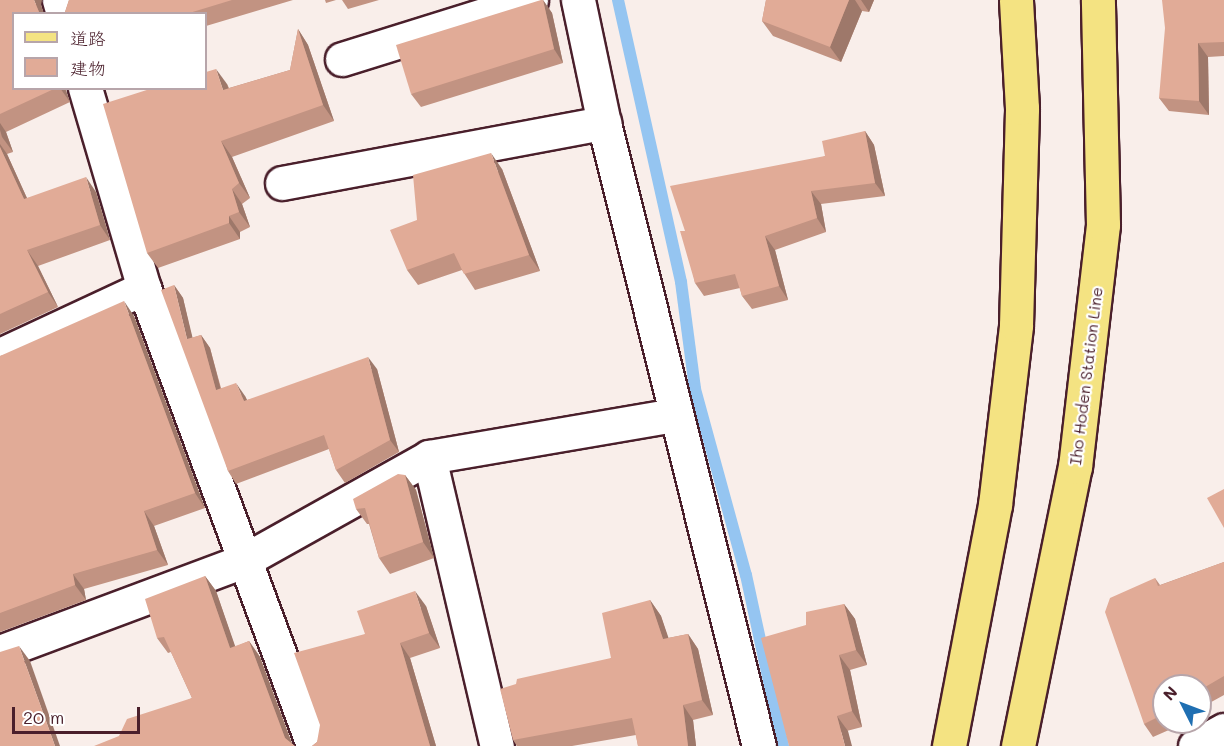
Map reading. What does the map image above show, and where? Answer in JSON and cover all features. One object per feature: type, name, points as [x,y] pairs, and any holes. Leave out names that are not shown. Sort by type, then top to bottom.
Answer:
[{"type":"main road","points":[[949,746],[995,505],[1016,325],[1022,108],[1016,0]]},
{"type":"main road","name":"Iho Hoden Station Line","points":[[1018,746],[1076,467],[1103,225],[1098,0]]},
{"type":"street","points":[[342,59],[531,0]]},
{"type":"street","points":[[578,0],[604,123],[675,416],[759,746]]},
{"type":"street","points":[[86,90],[144,288],[313,746]]},
{"type":"street","points":[[282,183],[604,123]]},
{"type":"street","points":[[0,355],[144,288]]},
{"type":"street","points":[[0,652],[243,561],[429,457],[675,416]]},
{"type":"street","points":[[429,457],[497,746]]},
{"type":"street","points":[[1195,746],[1224,729]]},
{"type":"building","points":[[0,0],[34,0],[39,12],[12,12],[12,90],[52,90],[0,114]]},
{"type":"building","points":[[69,0],[232,0],[193,12],[65,12]]},
{"type":"building","points":[[543,0],[554,49],[411,94],[396,45]]},
{"type":"building","points":[[766,0],[849,0],[830,47],[762,21]]},
{"type":"building","points":[[1162,0],[1224,0],[1224,42],[1198,43],[1199,101],[1159,98],[1165,28]]},
{"type":"building","points":[[298,29],[323,105],[221,141],[239,183],[232,189],[239,212],[229,216],[229,223],[147,253],[103,104],[147,90],[207,90],[207,72],[216,69],[223,90],[290,70]]},
{"type":"building","points":[[865,131],[875,183],[811,191],[817,218],[765,236],[779,286],[742,296],[735,274],[695,283],[680,231],[685,231],[670,186],[825,156],[822,141]]},
{"type":"building","points":[[0,147],[24,199],[86,177],[100,225],[27,250],[48,292],[0,314]]},
{"type":"building","points":[[491,153],[529,255],[464,274],[454,253],[407,270],[390,230],[417,220],[413,175]]},
{"type":"building","points":[[174,285],[187,339],[201,335],[216,390],[236,383],[244,401],[368,357],[390,440],[336,470],[324,435],[228,471],[161,290]]},
{"type":"building","points":[[124,301],[195,493],[144,511],[157,550],[73,574],[75,585],[0,613],[0,356]]},
{"type":"building","points":[[398,474],[405,475],[423,542],[379,558],[365,508],[356,509],[353,499]]},
{"type":"building","points":[[1224,489],[1224,528],[1207,498]]},
{"type":"building","points":[[1224,562],[1224,676],[1212,683],[1212,674],[1152,674],[1152,720],[1144,724],[1105,612],[1110,598],[1155,578],[1158,586]]},
{"type":"building","points":[[205,576],[230,648],[249,641],[285,738],[295,746],[94,746],[119,736],[127,719],[192,698],[164,637],[157,638],[145,599]]},
{"type":"building","points":[[415,591],[429,633],[400,643],[430,746],[312,746],[317,742],[320,725],[294,653],[365,634],[357,611]]},
{"type":"building","points":[[650,600],[663,639],[688,634],[702,700],[683,705],[688,746],[638,746],[632,718],[513,740],[500,689],[516,684],[517,679],[611,658],[602,613]]},
{"type":"building","points":[[844,604],[856,650],[839,655],[852,711],[837,716],[845,746],[789,746],[761,638],[806,625],[806,612]]},
{"type":"building","points":[[19,646],[55,746],[0,746],[0,652]]},
{"type":"waterway","points":[[618,0],[681,282],[695,389],[746,575],[783,746]]}]
